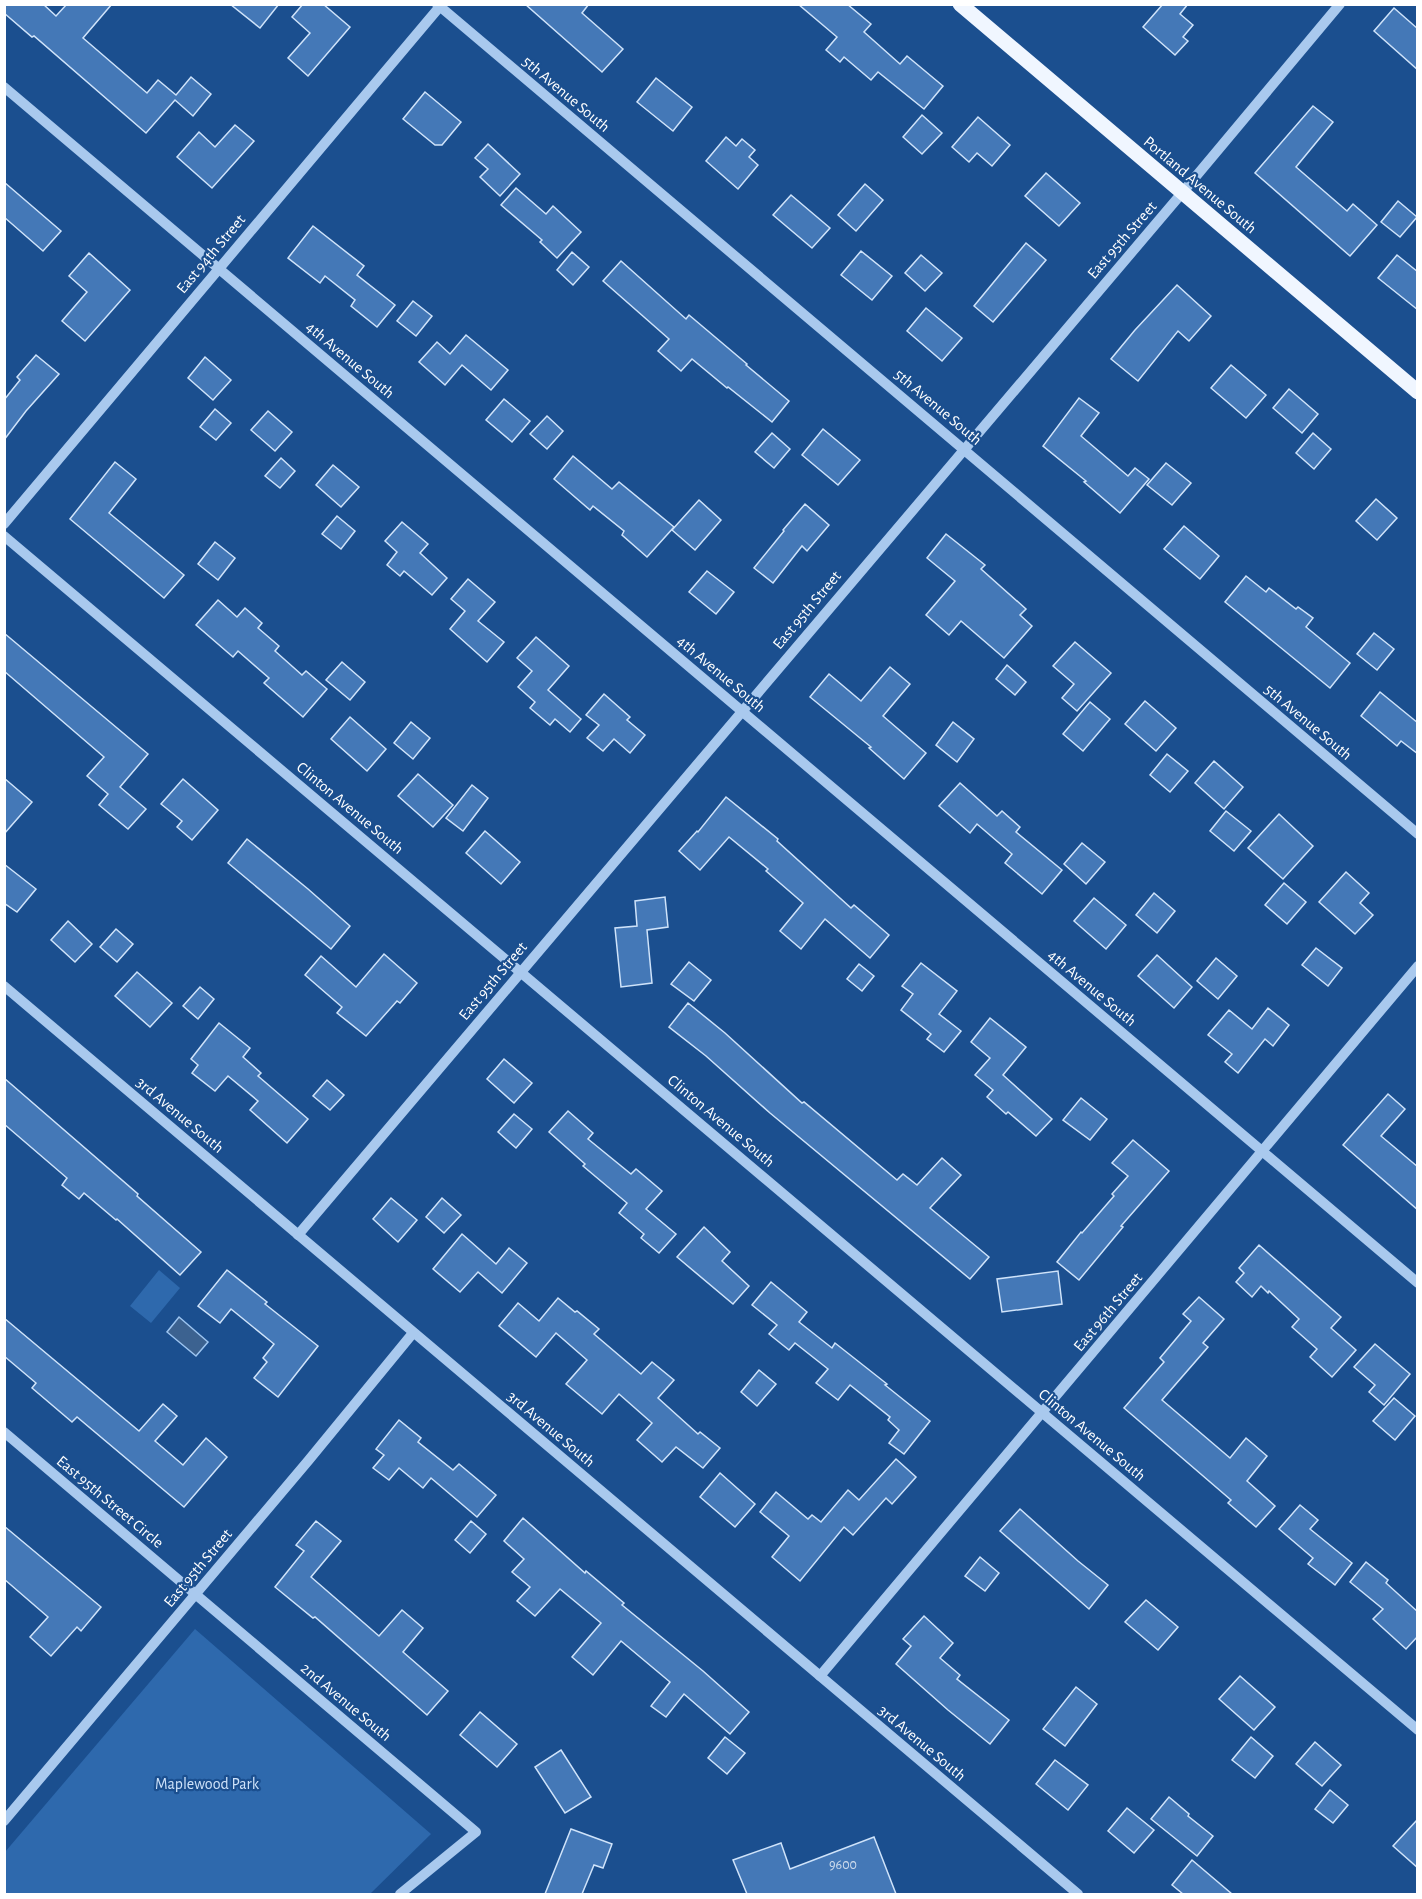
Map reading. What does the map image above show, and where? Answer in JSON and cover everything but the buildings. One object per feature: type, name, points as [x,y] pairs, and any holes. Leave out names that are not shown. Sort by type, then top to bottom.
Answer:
[{"type":"main road","name":"Portland Avenue South","points":[[960,4],[1418,392]]},
{"type":"street","name":"East 95th Street","points":[[298,1235],[1340,4]]},
{"type":"street","name":"East 94th Street","points":[[4,524],[440,5]]},
{"type":"street","name":"5th Avenue South","points":[[440,5],[1418,834]]},
{"type":"street","name":"4th Avenue South","points":[[4,87],[1418,1283]]},
{"type":"street","name":"Clinton Avenue South","points":[[4,536],[1418,1730]]},
{"type":"street","name":"East 96th Street","points":[[820,1676],[1418,966]]},
{"type":"street","name":"3rd Avenue South","points":[[4,986],[1078,1894]]},
{"type":"street","name":"East 95th Street","points":[[4,1821],[413,1333]]},
{"type":"street","name":"East 95th Street Circle","points":[[4,1432],[196,1594]]},
{"type":"street","name":"2nd Avenue South","points":[[196,1594],[477,1833],[400,1894]]},
{"type":"green space","points":[[159,1270],[180,1288],[151,1323],[130,1306]]},
{"type":"green space","name":"Maplewood Park","points":[[195,1629],[431,1834],[370,1894],[5,1894],[5,1852]]},
{"type":"shaded area","points":[[179,1317],[208,1342],[196,1356],[167,1332]]}]
